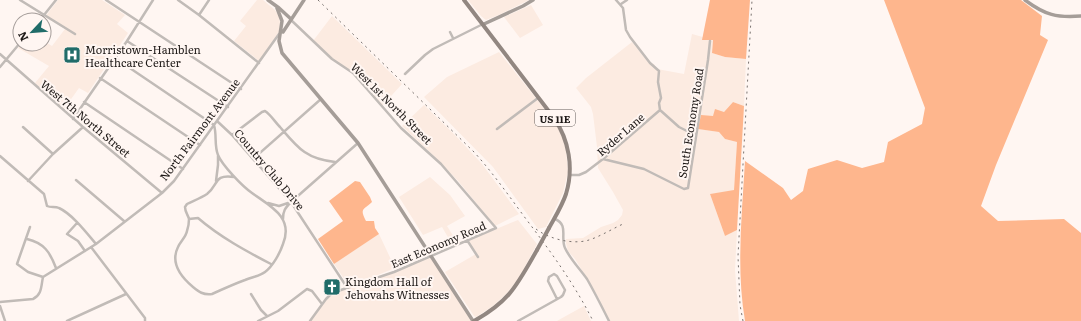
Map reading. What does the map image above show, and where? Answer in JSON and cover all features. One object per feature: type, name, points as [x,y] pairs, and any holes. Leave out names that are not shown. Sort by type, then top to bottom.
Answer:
[{"type":"main road","name":"West 1st North Street","points":[[268,0],[291,19]]},
{"type":"main road","points":[[280,35],[304,0]]},
{"type":"main road","name":"US 11E","points":[[464,0],[484,24],[558,124],[565,137],[569,154],[570,175],[566,195],[519,282],[508,297],[486,314],[473,321]]},
{"type":"main road","points":[[484,24],[533,0]]},
{"type":"main road","points":[[1025,0],[1039,10],[1048,14],[1060,17],[1081,16]]},
{"type":"main road","points":[[277,8],[282,21],[280,35],[282,53],[358,143],[473,321]]},
{"type":"main road","points":[[282,21],[291,19]]},
{"type":"main road","points":[[482,321],[486,314]]},
{"type":"street","points":[[20,0],[41,12]]},
{"type":"street","points":[[46,12],[56,0]]},
{"type":"street","points":[[106,0],[241,89]]},
{"type":"street","points":[[73,119],[127,41],[153,0]]},
{"type":"street","points":[[178,0],[200,14],[259,63]]},
{"type":"street","points":[[200,14],[209,0]]},
{"type":"street","points":[[616,0],[621,4],[627,0]]},
{"type":"street","name":"Ryder Lane","points":[[570,175],[579,175],[586,172],[603,160],[660,110],[659,103],[661,98],[659,89],[659,71],[647,60],[628,34],[624,24],[624,13],[621,4]]},
{"type":"street","points":[[52,19],[75,34]]},
{"type":"street","name":"West 1st North Street","points":[[291,19],[332,60],[353,74],[402,128],[441,164],[496,228]]},
{"type":"street","points":[[405,74],[425,55],[453,38],[484,24]]},
{"type":"street","name":"North Fairmont Avenue","points":[[43,277],[96,244],[124,220],[174,182],[282,29]]},
{"type":"street","points":[[450,32],[453,38]]},
{"type":"street","points":[[127,41],[228,107]]},
{"type":"street","name":"South Economy Road","points":[[603,160],[644,169],[686,189],[688,188],[710,41]]},
{"type":"street","points":[[272,44],[280,45]]},
{"type":"street","points":[[0,67],[13,52]]},
{"type":"street","name":"West 7th North Street","points":[[0,54],[82,127],[162,192]]},
{"type":"street","points":[[115,58],[214,125],[215,143],[218,156],[216,181]]},
{"type":"street","points":[[100,78],[200,145]]},
{"type":"street","points":[[497,129],[539,97]]},
{"type":"street","points":[[253,159],[321,98]]},
{"type":"street","points":[[84,102],[183,169]]},
{"type":"street","points":[[660,110],[679,127],[695,135]]},
{"type":"street","points":[[232,135],[265,111],[301,150],[312,157],[335,162]]},
{"type":"street","name":"Country Club Drive","points":[[217,121],[232,135],[290,202],[348,289]]},
{"type":"street","points":[[23,127],[53,154]]},
{"type":"street","points":[[28,181],[53,154],[82,127]]},
{"type":"street","points":[[283,219],[284,209],[290,202],[358,143]]},
{"type":"street","points":[[0,156],[44,194],[47,206],[58,207],[77,223],[96,244]]},
{"type":"street","points":[[218,156],[234,177],[250,192],[267,203],[283,219],[286,225],[285,239],[282,248],[266,272],[212,294],[201,294],[184,280],[179,274],[176,266],[175,257],[177,248],[187,232],[189,219],[185,213],[185,208],[187,204],[208,193],[220,177],[234,177]]},
{"type":"street","points":[[76,180],[124,220]]},
{"type":"street","points":[[267,203],[279,206],[290,202]]},
{"type":"street","points":[[189,219],[198,218],[254,255],[271,264]]},
{"type":"street","points":[[554,218],[563,226],[563,242],[566,250],[586,279],[609,321]]},
{"type":"street","points":[[77,223],[67,234],[78,241],[85,251]]},
{"type":"street","points":[[0,302],[34,299],[38,297],[40,292],[43,277],[28,272],[17,264],[30,227]]},
{"type":"street","name":"East Economy Road","points":[[310,321],[322,304],[332,294],[394,272],[496,228]]},
{"type":"street","points":[[26,239],[46,247],[56,268]]},
{"type":"street","points":[[467,240],[478,257]]},
{"type":"street","points":[[90,247],[145,318],[145,321]]},
{"type":"street","points":[[518,321],[557,299],[563,295],[564,290],[557,276],[554,274],[549,277],[548,282],[557,299]]},
{"type":"street","points":[[258,321],[289,304],[307,289],[312,291],[322,304]]},
{"type":"street","points":[[67,321],[126,294]]},
{"type":"street","points":[[251,294],[261,310],[267,316]]},
{"type":"street","points":[[0,306],[5,321]]},
{"type":"shaded area","name":"Morristown-Hamblen Healthcare Center","points":[[58,0],[102,0],[125,15],[117,24],[128,33],[88,93],[79,88],[64,109],[35,83],[49,66],[25,52],[52,52],[52,46],[65,29],[52,21],[52,12],[49,12]]},
{"type":"shaded area","points":[[257,0],[263,0],[275,10],[279,16],[280,23],[279,32],[259,61],[234,41],[246,26],[240,21]]},
{"type":"shaded area","points":[[468,0],[529,0],[486,20]]},
{"type":"shaded area","points":[[710,0],[750,0],[746,59],[725,57],[712,53],[713,40],[702,40]]},
{"type":"shaded area","points":[[884,0],[1021,0],[1042,16],[1040,35],[1048,40],[996,165],[981,206],[998,221],[1064,219],[1081,233],[1081,321],[745,321],[742,301],[740,261],[745,161],[783,188],[791,200],[803,191],[808,169],[837,160],[862,168],[884,162],[888,142],[922,124],[925,108]]},
{"type":"shaded area","points":[[531,5],[543,25],[520,38],[504,17]]},
{"type":"shaded area","points":[[332,16],[402,84],[382,106],[353,73],[332,59],[313,41]]},
{"type":"shaded area","points":[[692,34],[713,40],[712,53],[725,57],[746,59],[744,106],[733,102],[724,112],[713,116],[699,129],[719,132],[725,139],[737,142],[734,191],[710,194],[725,236],[737,230],[735,270],[739,321],[609,321],[599,301],[600,300],[575,259],[568,251],[566,243],[566,239],[583,238],[601,227],[613,223],[622,215],[623,210],[598,168],[593,114],[591,107],[576,88],[586,78],[632,42],[649,63],[654,64],[657,69],[684,74]]},
{"type":"shaded area","points":[[499,52],[556,124],[563,139],[566,151],[568,172],[563,193],[546,227],[538,229],[493,167],[424,97],[447,77]]},
{"type":"shaded area","points":[[733,102],[744,106],[737,230],[725,236],[710,194],[734,190],[737,142],[725,139],[719,132],[698,129],[701,115],[713,116],[715,109],[724,112]]},
{"type":"shaded area","points":[[424,105],[482,164],[519,214],[495,226],[459,182],[402,126]]},
{"type":"shaded area","points":[[430,177],[450,195],[465,216],[447,226],[457,242],[452,244],[442,227],[423,235],[399,197]]},
{"type":"shaded area","points":[[355,181],[360,182],[370,197],[372,202],[363,210],[363,214],[366,221],[374,221],[375,228],[379,234],[334,264],[318,239],[343,221],[329,201]]},
{"type":"shaded area","points":[[518,220],[537,244],[519,278],[507,293],[493,306],[476,317],[445,272],[476,254],[467,241]]},
{"type":"shaded area","points":[[379,234],[395,268],[349,286],[334,264]]},
{"type":"shaded area","points":[[430,256],[473,321],[310,321],[317,310],[332,293],[394,272]]},
{"type":"shaded area","points":[[584,306],[591,321],[557,321],[564,317]]},
{"type":"railway","points":[[318,0],[481,160],[553,256],[593,321]]},
{"type":"railway","points":[[743,321],[740,305],[738,256],[752,0]]},
{"type":"railway","points":[[536,229],[541,233],[554,238],[576,242],[589,240],[623,224]]},
{"type":"place","name":"Morristown-Hamblen Healthcare Center","points":[[72,55]]},
{"type":"place","name":"Kingdom Hall of Jehovahs Witnesses","points":[[332,287]]}]
